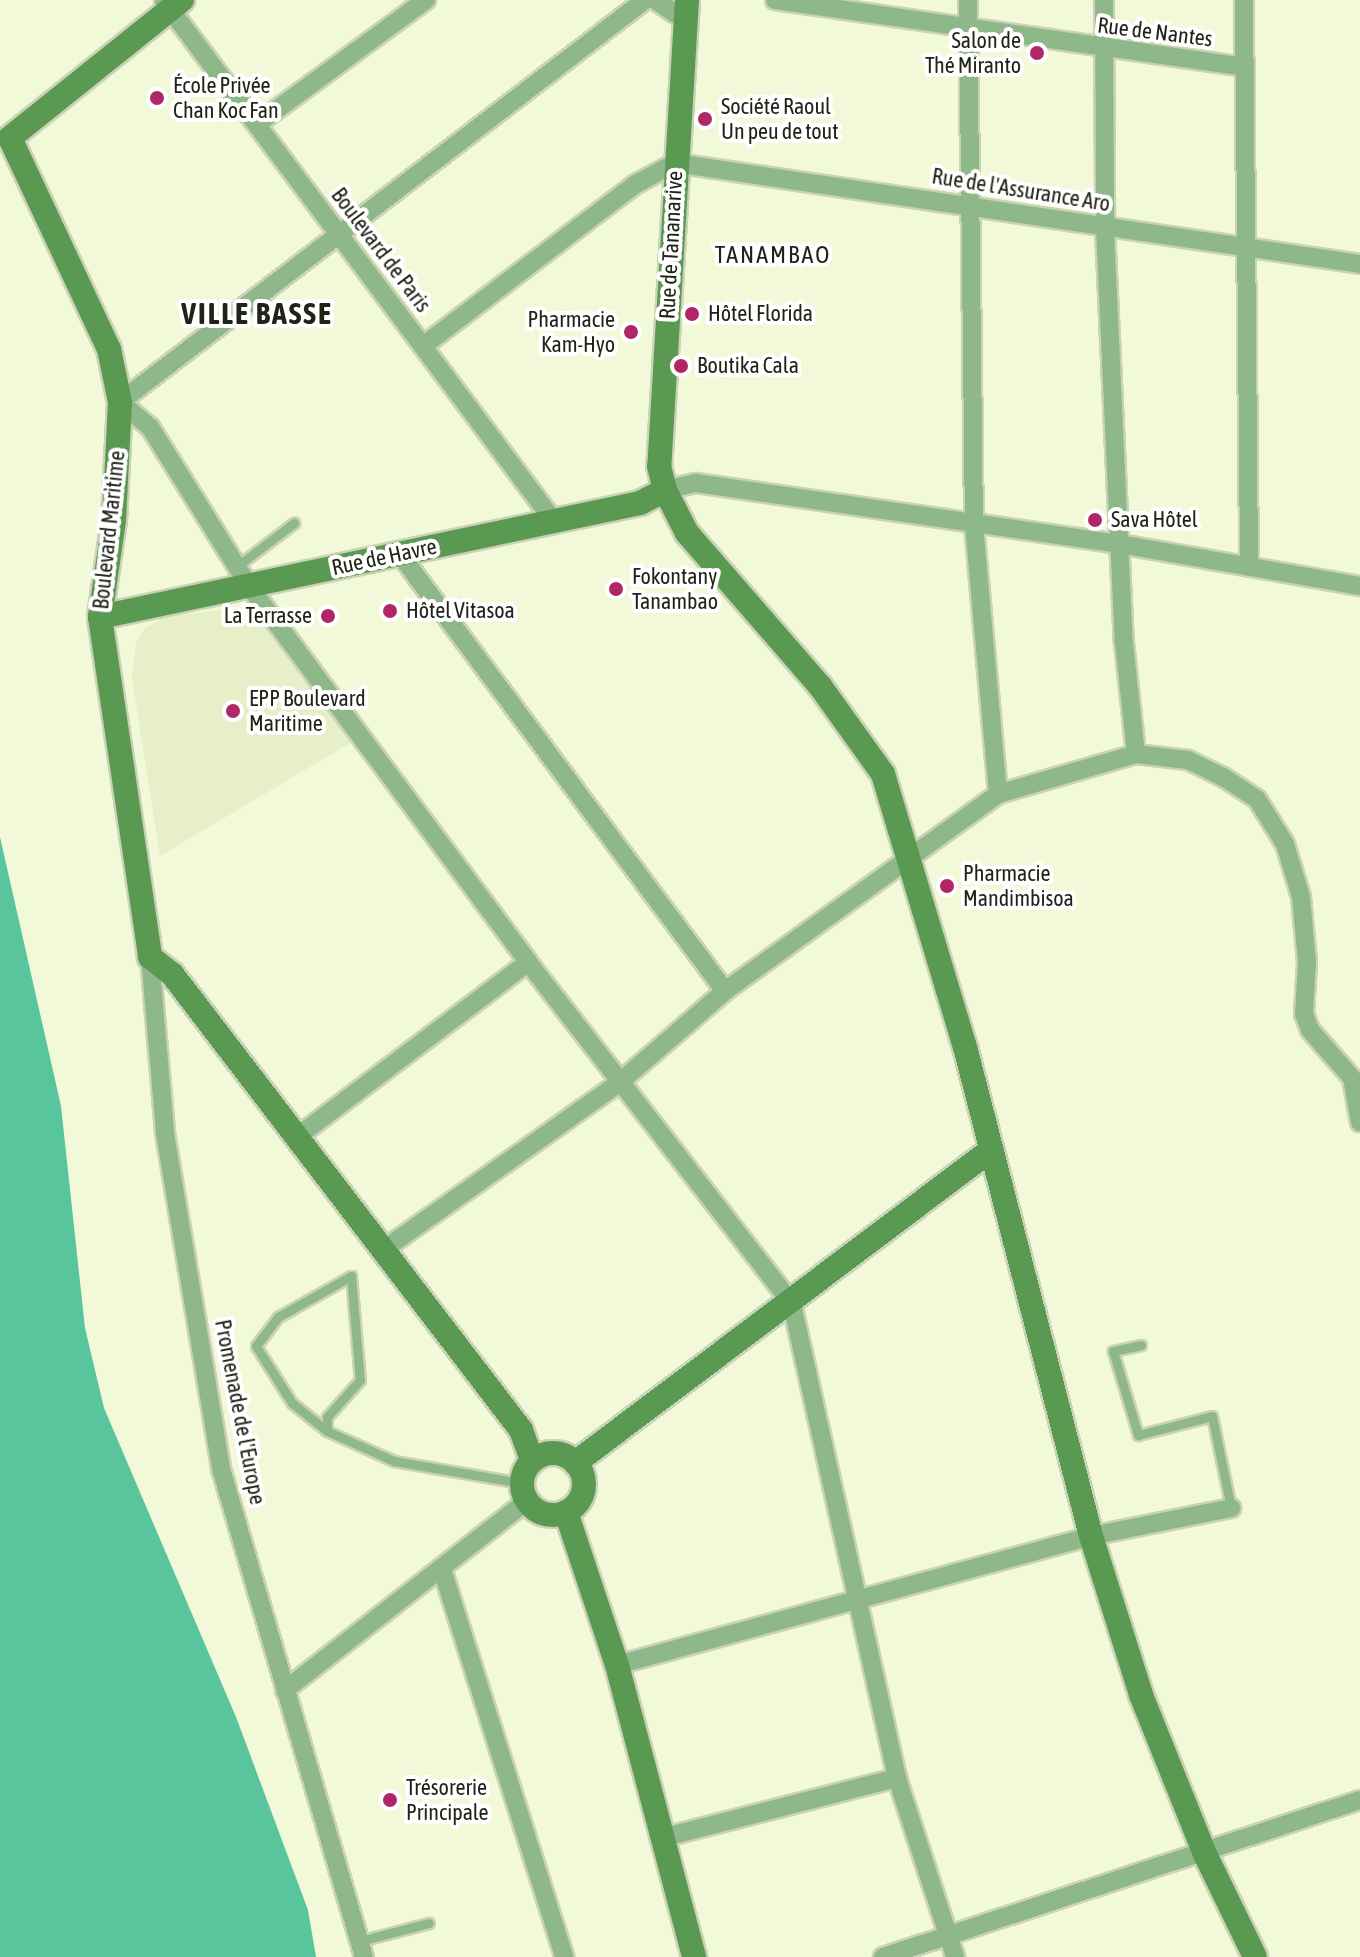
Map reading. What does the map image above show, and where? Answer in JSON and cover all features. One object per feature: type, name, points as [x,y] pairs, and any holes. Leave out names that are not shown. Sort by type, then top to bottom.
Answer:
[{"type":"street","points":[[257,124],[426,0]]},
{"type":"street","points":[[645,0],[120,402],[150,427],[242,576],[528,962],[792,1304],[855,1601],[897,1778],[955,1957]]},
{"type":"street","points":[[655,0],[686,11]]},
{"type":"street","name":"Rue de Nantes","points":[[775,0],[1104,50],[1244,67]]},
{"type":"street","points":[[968,0],[974,525],[998,794]]},
{"type":"street","points":[[1104,0],[1105,229],[1119,544],[1136,754]]},
{"type":"street","points":[[1244,0],[1249,567]]},
{"type":"street","points":[[5,132],[172,3]]},
{"type":"street","name":"Boulevard de Paris","points":[[172,3],[257,124],[553,520]]},
{"type":"street","name":"Rue de Tananarive","points":[[686,11],[659,466],[665,490],[687,533],[820,686],[883,774],[911,855],[1091,1536],[1141,1695],[1205,1854],[1255,1957]]},
{"type":"street","name":"Boulevard Maritime","points":[[5,132],[109,349],[120,402],[114,520],[100,617],[150,957]]},
{"type":"street","points":[[423,346],[636,184],[675,163]]},
{"type":"street","name":"Rue de l'Assurance Aro","points":[[675,163],[968,204],[1105,229],[1360,264]]},
{"type":"street","points":[[665,490],[696,483],[1119,544],[1360,586]]},
{"type":"street","name":"Rue de Havre","points":[[100,617],[242,576],[399,553],[640,503],[665,490]]},
{"type":"street","points":[[399,553],[725,991]]},
{"type":"street","points":[[383,1250],[620,1082],[725,991],[998,794],[1136,754],[1188,760],[1223,777],[1257,799],[1285,844],[1301,897],[1307,962],[1304,1014],[1310,1030],[1352,1078],[1360,1122]]},
{"type":"street","points":[[150,957],[172,974],[521,1430],[532,1461],[524,1492],[442,1569],[285,1690]]},
{"type":"street","name":"Promenade de l'Europe","points":[[150,957],[165,1133],[222,1472],[362,1949]]},
{"type":"street","points":[[297,1137],[528,962]]},
{"type":"street","points":[[575,1463],[792,1304],[991,1150]]},
{"type":"street","points":[[524,1492],[540,1512],[566,1512],[582,1495],[582,1472],[575,1463],[554,1453],[532,1461]]},
{"type":"street","points":[[617,1665],[1091,1536],[1231,1508]]},
{"type":"street","points":[[566,1512],[617,1665],[694,1957]]},
{"type":"street","points":[[442,1569],[564,1957]]},
{"type":"street","points":[[661,1838],[897,1778]]},
{"type":"street","points":[[883,1957],[1205,1854],[1360,1800]]},
{"type":"lane","points":[[242,576],[294,523]]},
{"type":"lane","points":[[327,1431],[327,1417],[360,1380],[351,1276],[278,1317],[256,1346],[292,1403],[327,1431],[394,1461],[524,1492]]},
{"type":"lane","points":[[1141,1345],[1113,1351],[1138,1435],[1212,1416],[1231,1508]]},
{"type":"lane","points":[[362,1949],[429,1923]]},
{"type":"shaded area","name":"EPP Boulevard Maritime","points":[[248,606],[352,742],[160,856],[132,679],[136,642],[144,629],[166,617]]},
{"type":"shaded area","points":[[0,837],[61,1106],[85,1328],[104,1408],[236,1717],[308,1910],[316,1957],[0,1957]]},
{"type":"place","name":"Salon de Thé Miranto","points":[[1037,53]]},
{"type":"place","name":"École Privée Chan Koc Fan","points":[[157,98]]},
{"type":"place","name":"Société Raoul Un peu de tout","points":[[705,119]]},
{"type":"place","name":"Hôtel Florida","points":[[692,314]]},
{"type":"place","name":"Pharmacie Kam-Hyo","points":[[631,332]]},
{"type":"place","name":"Boutika Cala","points":[[681,366]]},
{"type":"place","name":"Sava Hôtel","points":[[1095,520]]},
{"type":"place","name":"Fokontany Tanambao","points":[[616,589]]},
{"type":"place","name":"Hôtel Vitasoa","points":[[390,611]]},
{"type":"place","name":"La Terrasse","points":[[328,616]]},
{"type":"place","name":"EPP Boulevard Maritime","points":[[233,711]]},
{"type":"place","name":"Pharmacie Mandimbisoa","points":[[947,886]]},
{"type":"place","name":"Trésorerie Principale","points":[[390,1800]]},
{"type":"district","name":"TANAMBAO","points":[[773,255]]},
{"type":"district","name":"VILLE BASSE","points":[[257,313]]}]
